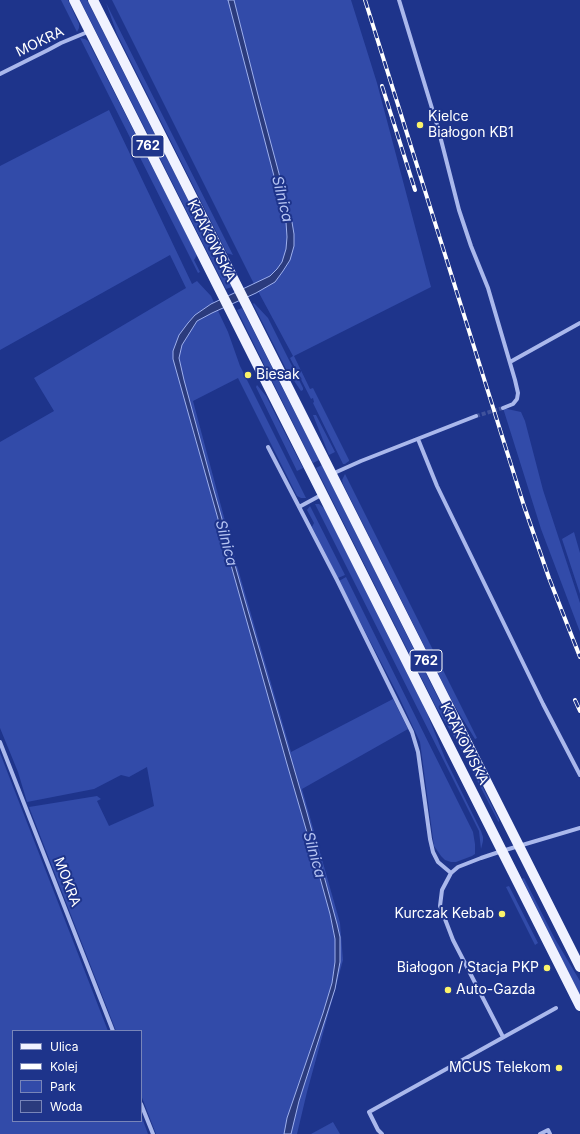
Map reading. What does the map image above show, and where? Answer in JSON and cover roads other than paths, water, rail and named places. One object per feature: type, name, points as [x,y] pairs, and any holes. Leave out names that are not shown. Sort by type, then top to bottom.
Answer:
[{"type":"main road","name":"KRAKOWSKA","points":[[74,0],[580,1006]]},
{"type":"main road","name":"KRAKOWSKA","points":[[93,0],[580,967]]},
{"type":"street","points":[[399,0],[438,128],[459,210],[471,246],[488,288],[515,380],[518,397],[513,404],[503,408]]},
{"type":"street","name":"MOKRA","points":[[0,74],[61,43],[90,31]]},
{"type":"street","points":[[510,362],[580,323]]},
{"type":"street","points":[[332,474],[361,461],[476,416]]},
{"type":"street","points":[[418,439],[437,486],[543,704],[580,775]]},
{"type":"street","points":[[268,447],[337,580],[412,732],[418,752],[433,852],[438,862],[451,873]]},
{"type":"street","points":[[299,508],[323,494]]},
{"type":"street","name":"MOKRA","points":[[0,742],[113,1030]]},
{"type":"street","points":[[503,1037],[453,940],[440,906],[442,890],[451,873],[458,867],[502,851],[580,828]]},
{"type":"street","points":[[382,1134],[369,1112],[556,1008]]},
{"type":"street","points":[[142,1106],[153,1134]]},
{"type":"street","points":[[540,1134],[549,1132]]},
{"type":"water","name":"Silnica","points":[[228,0],[234,0],[292,222],[294,246],[290,260],[275,282],[256,293],[197,321],[182,345],[179,358],[213,487],[307,813],[340,937],[340,962],[335,989],[299,1101],[291,1134],[284,1134],[287,1118],[332,983],[335,962],[335,939],[330,914],[317,867],[173,359],[173,351],[179,335],[195,315],[211,304],[270,276],[282,262],[286,249],[286,222]]},
{"type":"tunnel","points":[[476,416],[503,408]]},
{"type":"railway","points":[[365,0],[524,506],[549,578],[580,657]]},
{"type":"railway","points":[[382,86],[415,190]]},
{"type":"railway","points":[[575,700],[580,711]]},
{"type":"place","name":"Kielce Białogon KB1","points":[[420,125]]},
{"type":"place","name":"Biesak","points":[[248,375]]},
{"type":"place","name":"Kurczak Kebab","points":[[502,914]]},
{"type":"place","name":"Białogon / Stacja PKP","points":[[547,968]]},
{"type":"place","name":"Auto-Gazda","points":[[448,990]]},
{"type":"place","name":"MCUS Telekom","points":[[559,1068]]}]
